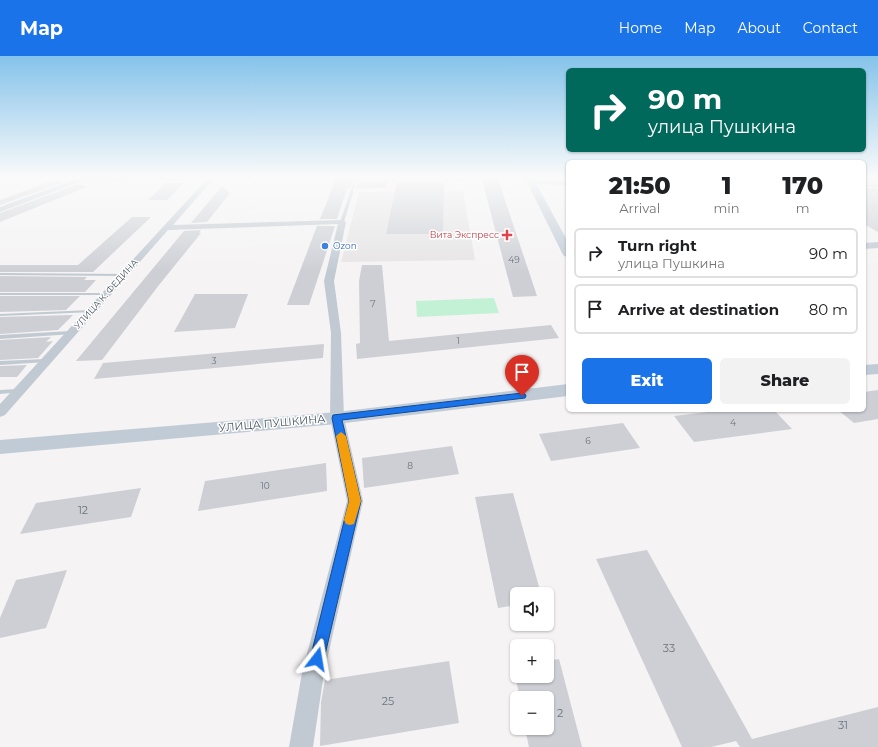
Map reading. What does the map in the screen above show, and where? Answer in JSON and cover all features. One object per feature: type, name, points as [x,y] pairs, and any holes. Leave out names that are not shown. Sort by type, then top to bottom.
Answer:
[{"type":"street","name":"УЛИЦА К. ФЕДИНА","points":[[0,412],[183,208]]},
{"type":"street","points":[[545,208],[566,249]]},
{"type":"street","points":[[166,228],[342,222],[329,281],[336,333],[337,418],[355,501],[313,673],[301,747]]},
{"type":"street","points":[[866,246],[878,245]]},
{"type":"street","points":[[866,370],[878,369]]},
{"type":"street","name":"УЛИЦА ПУШКИНА","points":[[0,447],[337,418],[566,390]]},
{"type":"lane","points":[[342,222],[346,208]]},
{"type":"lane","points":[[0,274],[123,275]]},
{"type":"lane","points":[[0,294],[106,294]]},
{"type":"lane","points":[[0,315],[91,311]]},
{"type":"lane","points":[[0,337],[71,333]]},
{"type":"lane","points":[[0,363],[45,361]]},
{"type":"lane","points":[[0,392],[18,391]]},
{"type":"shaded area","points":[[355,208],[466,208],[475,260],[341,262]]},
{"type":"green space","points":[[494,298],[499,313],[417,317],[416,301]]},
{"type":"building","points":[[13,208],[34,208],[0,222],[0,213]]},
{"type":"building","points":[[203,208],[218,208],[207,222],[191,223]]},
{"type":"building","points":[[324,208],[340,208],[337,219],[320,219]]},
{"type":"building","points":[[391,208],[443,208],[443,234],[386,234]]},
{"type":"building","points":[[490,208],[508,208],[537,296],[513,297]]},
{"type":"building","points":[[866,208],[878,208],[878,232],[866,225]]},
{"type":"building","points":[[132,217],[151,217],[93,272],[0,272],[0,265],[78,265]]},
{"type":"building","points":[[317,226],[335,226],[309,305],[287,305]]},
{"type":"building","points":[[201,230],[199,233],[201,233],[102,360],[76,361],[184,231]]},
{"type":"building","points":[[362,265],[382,265],[389,341],[551,325],[559,338],[357,359],[356,344],[360,343],[359,281]]},
{"type":"building","points":[[0,276],[87,277],[84,280],[96,280],[85,292],[0,292]]},
{"type":"building","points":[[195,294],[248,294],[235,328],[174,332]]},
{"type":"building","points":[[0,296],[80,296],[66,310],[0,312]]},
{"type":"building","points":[[73,315],[58,330],[0,334],[0,317]]},
{"type":"building","points":[[51,337],[46,342],[53,341],[38,358],[0,360],[0,340]]},
{"type":"building","points":[[324,344],[323,358],[94,379],[103,363]]},
{"type":"building","points":[[27,365],[17,377],[0,377],[0,366]]},
{"type":"building","points":[[878,390],[878,419],[854,423],[840,412],[866,412],[866,392]]},
{"type":"building","points":[[708,412],[776,412],[792,429],[694,442],[674,416]]},
{"type":"building","points":[[623,423],[640,448],[551,461],[539,434]]},
{"type":"building","points":[[452,446],[459,474],[364,488],[362,458]]},
{"type":"building","points":[[326,463],[327,491],[198,511],[205,481]]},
{"type":"building","points":[[141,488],[131,517],[20,534],[36,503]]},
{"type":"building","points":[[513,493],[539,587],[510,587],[510,606],[498,608],[475,497]]},
{"type":"building","points":[[647,550],[752,739],[878,707],[878,747],[740,747],[736,741],[711,747],[682,747],[596,559]]},
{"type":"building","points":[[67,570],[46,628],[0,638],[0,618],[16,580]]},
{"type":"building","points":[[559,659],[582,747],[529,747],[526,735],[554,735],[554,691],[518,691],[517,683],[554,683],[554,660]]},
{"type":"building","points":[[449,661],[459,723],[320,746],[321,702],[325,680]]},
{"type":"slow traffic","points":[[341,436],[355,501],[350,520]]},
{"type":"place","name":"Вита Экспресс","points":[[507,235]]},
{"type":"place","name":"Ozon","points":[[325,246]]},
{"type":"route","points":[[317,659],[355,501],[337,418],[522,396]]}]
